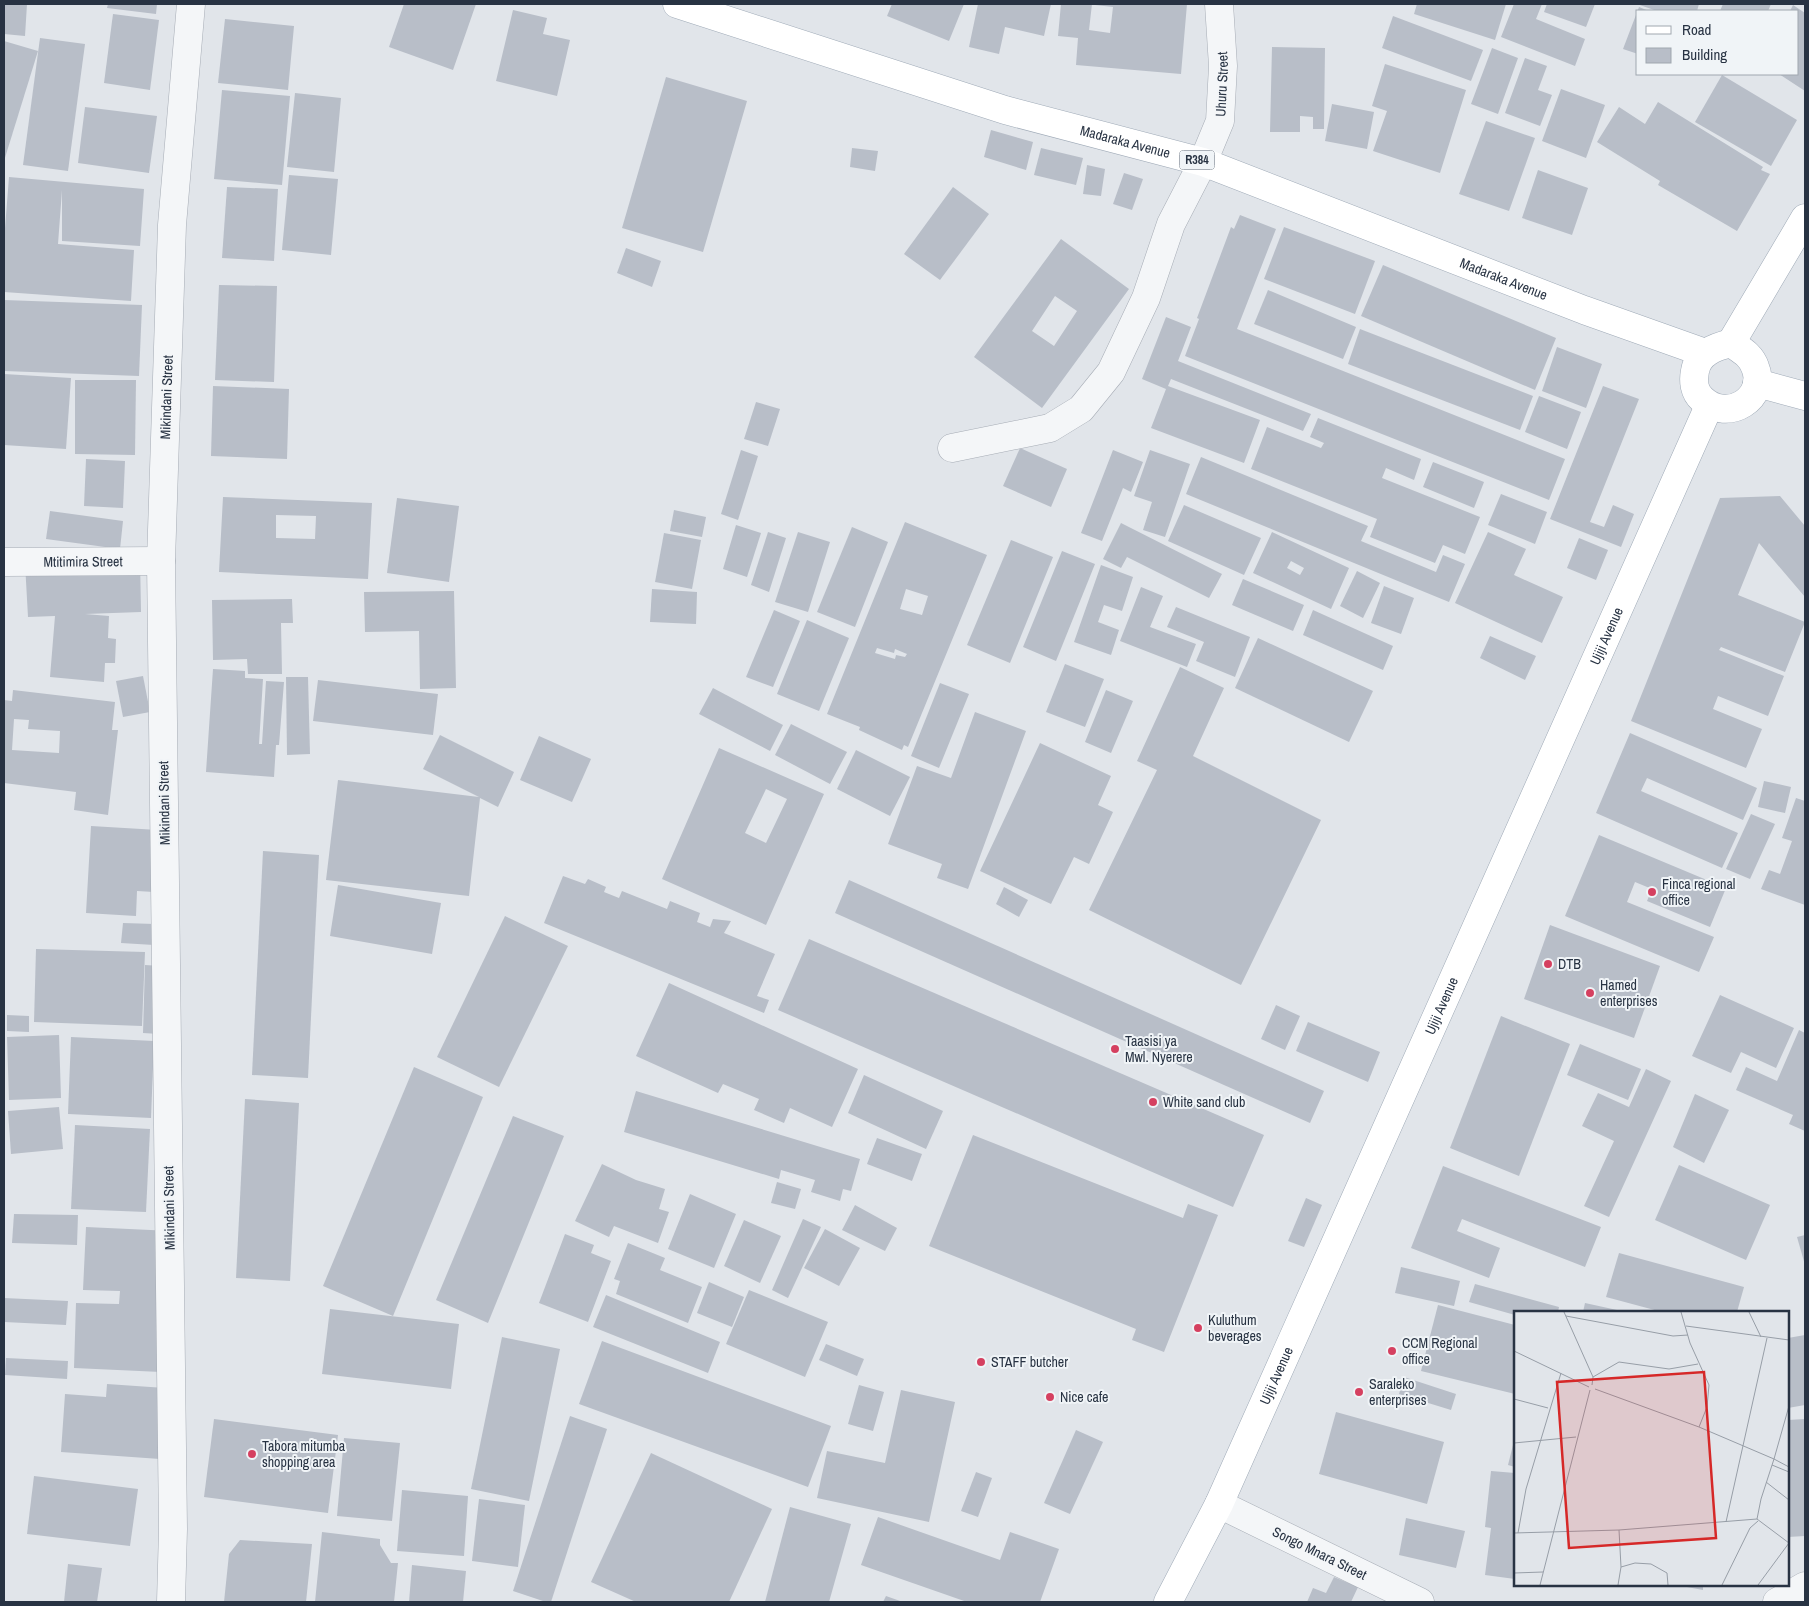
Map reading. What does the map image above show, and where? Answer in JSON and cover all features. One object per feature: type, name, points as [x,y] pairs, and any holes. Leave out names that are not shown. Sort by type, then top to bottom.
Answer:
[{"type":"main road","name":"Madaraka Avenue","points":[[677,4],[1005,110],[1204,162],[1574,306],[1705,353]]},
{"type":"main road","points":[[1731,343],[1748,354],[1756,368],[1757,383],[1751,397],[1739,407],[1724,410],[1709,406],[1698,395],[1693,380],[1696,365],[1705,353],[1719,346],[1731,343],[1805,218]]},
{"type":"main road","points":[[1757,383],[1805,396]]},
{"type":"main road","name":"Ujiji Avenue","points":[[1168,1602],[1219,1504],[1709,406]]},
{"type":"street","name":"Mikindani Street","points":[[170,1602],[172,1499],[162,561],[172,225],[191,4]]},
{"type":"street","name":"Uhuru Street","points":[[952,448],[1050,428],[1081,409],[1110,372],[1146,298],[1171,224],[1204,162],[1220,121],[1223,66],[1219,4]]},
{"type":"street","name":"Mtitimira Street","points":[[4,562],[162,561]]},
{"type":"street","name":"Songo Mnara Street","points":[[1219,1504],[1420,1602]]},
{"type":"street","points":[[1777,1602],[1805,1586]]},
{"type":"building","points":[[4,4],[27,4],[25,36],[4,34]]},
{"type":"building","points":[[108,4],[157,4],[156,14],[107,8]]},
{"type":"building","points":[[404,4],[476,4],[453,70],[389,47]]},
{"type":"building","points":[[892,4],[964,4],[949,41],[887,16]]},
{"type":"building","points":[[978,4],[1051,4],[1044,36],[1005,27],[999,54],[969,47]]},
{"type":"building","points":[[1061,4],[1092,4],[1089,30],[1110,33],[1113,7],[1095,4],[1187,4],[1181,74],[1076,65],[1078,38],[1058,36]]},
{"type":"building","points":[[1417,4],[1506,4],[1495,40],[1414,14]]},
{"type":"building","points":[[1514,4],[1542,4],[1536,19],[1585,39],[1575,66],[1501,37]]},
{"type":"building","points":[[1547,4],[1595,4],[1586,27],[1544,12]]},
{"type":"building","points":[[1637,4],[1699,4],[1697,10],[1654,10]]},
{"type":"building","points":[[1723,4],[1771,4],[1768,10],[1720,10]]},
{"type":"building","points":[[1793,5],[1805,13],[1805,91],[1781,75],[1799,75],[1799,10],[1790,10]]},
{"type":"building","points":[[513,10],[547,18],[543,34],[570,40],[557,96],[496,81]]},
{"type":"building","points":[[113,14],[159,20],[150,90],[104,83]]},
{"type":"building","points":[[1636,15],[1636,53],[1623,49]]},
{"type":"building","points":[[1393,16],[1483,50],[1471,81],[1382,48]]},
{"type":"building","points":[[225,19],[294,26],[288,90],[218,83]]},
{"type":"building","points":[[40,38],[85,44],[68,171],[23,165]]},
{"type":"building","points":[[4,41],[38,51],[4,161]]},
{"type":"building","points":[[1272,47],[1325,48],[1324,129],[1313,129],[1313,117],[1300,116],[1300,132],[1270,132]]},
{"type":"building","points":[[1492,48],[1518,58],[1498,114],[1471,104]]},
{"type":"building","points":[[1525,58],[1547,66],[1538,90],[1552,95],[1540,126],[1505,113]]},
{"type":"building","points":[[1385,64],[1466,90],[1440,173],[1373,151],[1387,111],[1372,106]]},
{"type":"building","points":[[1722,75],[1797,120],[1771,166],[1695,122]]},
{"type":"building","points":[[666,77],[747,101],[703,252],[622,228]]},
{"type":"building","points":[[1561,89],[1605,105],[1586,158],[1542,141]]},
{"type":"building","points":[[222,90],[290,96],[282,185],[214,179]]},
{"type":"building","points":[[295,93],[341,98],[334,172],[287,167]]},
{"type":"building","points":[[1658,102],[1763,167],[1761,170],[1770,174],[1737,231],[1658,185],[1660,181],[1597,142],[1619,107],[1645,124]]},
{"type":"building","points":[[1332,104],[1374,112],[1367,149],[1325,141]]},
{"type":"building","points":[[85,107],[157,116],[149,173],[78,163]]},
{"type":"building","points":[[1486,121],[1535,138],[1509,211],[1459,194]]},
{"type":"building","points":[[991,130],[1033,142],[1026,170],[984,157]]},
{"type":"building","points":[[852,148],[878,151],[875,171],[850,167]]},
{"type":"building","points":[[1041,148],[1083,158],[1076,185],[1034,175]]},
{"type":"building","points":[[1087,165],[1105,169],[1101,196],[1083,194]]},
{"type":"building","points":[[1538,170],[1588,188],[1572,235],[1522,218]]},
{"type":"building","points":[[1124,173],[1143,179],[1132,210],[1113,204]]},
{"type":"building","points":[[289,175],[338,179],[331,255],[282,250]]},
{"type":"building","points":[[9,177],[144,189],[140,246],[62,241],[62,190],[58,244],[134,250],[131,301],[4,292],[4,241]]},
{"type":"building","points":[[227,187],[278,189],[274,261],[222,258]]},
{"type":"building","points":[[953,187],[989,214],[940,280],[904,254]]},
{"type":"building","points":[[1240,215],[1276,229],[1237,329],[1565,459],[1549,500],[1185,356],[1231,227],[1234,229]]},
{"type":"building","points":[[1284,227],[1375,261],[1355,314],[1264,279]]},
{"type":"building","points":[[1061,239],[1129,289],[1042,408],[974,357]],"holes":[[[1055,296],[1077,311],[1054,346],[1032,331]]]},
{"type":"building","points":[[626,248],[661,261],[652,287],[617,273]]},
{"type":"building","points":[[1383,265],[1556,338],[1535,390],[1361,316]]},
{"type":"building","points":[[219,285],[277,286],[274,382],[215,380]]},
{"type":"building","points":[[1268,290],[1356,327],[1343,359],[1254,324]]},
{"type":"building","points":[[4,300],[142,305],[139,376],[4,371]]},
{"type":"building","points":[[1166,317],[1191,327],[1178,361],[1311,414],[1303,431],[1171,379],[1168,386],[1260,420],[1244,463],[1151,428],[1166,389],[1142,379]]},
{"type":"building","points":[[1360,329],[1533,396],[1520,430],[1348,364]]},
{"type":"building","points":[[1557,347],[1602,364],[1586,408],[1542,391]]},
{"type":"building","points":[[4,374],[71,378],[66,449],[4,445]]},
{"type":"building","points":[[75,380],[136,380],[135,455],[75,454]]},
{"type":"building","points":[[213,386],[289,389],[287,459],[211,456]]},
{"type":"building","points":[[1603,386],[1639,399],[1590,522],[1604,527],[1613,505],[1634,514],[1621,547],[1550,519]]},
{"type":"building","points":[[1539,396],[1581,412],[1567,449],[1525,432]]},
{"type":"building","points":[[756,402],[780,409],[768,446],[744,439]]},
{"type":"building","points":[[1318,418],[1421,459],[1414,480],[1386,468],[1382,478],[1480,517],[1465,554],[1443,545],[1435,563],[1370,537],[1377,519],[1251,469],[1267,427],[1321,448],[1324,443],[1310,437]]},
{"type":"building","points":[[1020,448],[1067,469],[1051,507],[1003,486]]},
{"type":"building","points":[[741,450],[758,456],[738,520],[721,514]]},
{"type":"building","points":[[1113,450],[1143,462],[1131,492],[1123,488],[1102,541],[1081,533]]},
{"type":"building","points":[[1150,450],[1190,464],[1165,537],[1143,530],[1152,502],[1134,496]]},
{"type":"building","points":[[1201,457],[1368,526],[1361,541],[1436,572],[1443,555],[1465,564],[1449,602],[1186,494]]},
{"type":"building","points":[[86,459],[125,461],[123,508],[84,506]]},
{"type":"building","points":[[1433,462],[1484,482],[1474,508],[1423,487]]},
{"type":"building","points":[[1501,494],[1547,512],[1535,544],[1488,525]]},
{"type":"building","points":[[1780,496],[1805,526],[1805,597],[1759,543],[1738,595],[1805,622],[1785,672],[1721,647],[1719,650],[1784,676],[1768,716],[1718,696],[1713,709],[1762,729],[1746,768],[1631,721],[1720,498]]},
{"type":"building","points":[[223,497],[372,503],[368,579],[219,572]],"holes":[[[276,515],[316,516],[315,539],[276,538]]]},
{"type":"building","points":[[397,498],[459,506],[449,582],[387,573]]},
{"type":"building","points":[[1184,505],[1261,538],[1244,575],[1168,541]]},
{"type":"building","points":[[674,510],[706,517],[702,537],[670,531]]},
{"type":"building","points":[[50,511],[123,521],[120,549],[46,539]]},
{"type":"building","points":[[905,522],[987,555],[908,747],[904,745],[902,750],[859,730],[860,727],[827,714]],"holes":[[[906,589],[928,596],[922,615],[900,609]],[[877,648],[894,653],[895,649],[907,654],[905,657],[896,655],[895,659],[875,653]]]},
{"type":"building","points":[[1121,523],[1222,574],[1209,598],[1127,557],[1121,568],[1103,559]]},
{"type":"building","points":[[736,525],[761,533],[747,577],[723,569]]},
{"type":"building","points":[[852,527],[888,542],[855,627],[817,612]]},
{"type":"building","points":[[768,532],[786,538],[769,592],[751,585]]},
{"type":"building","points":[[798,532],[830,542],[808,612],[775,602]]},
{"type":"building","points":[[1272,532],[1349,568],[1331,609],[1253,573]],"holes":[[[1291,561],[1304,568],[1300,575],[1287,568]]]},
{"type":"building","points":[[1488,532],[1526,549],[1514,575],[1563,597],[1542,643],[1455,603]]},
{"type":"building","points":[[664,533],[701,540],[692,589],[655,582]]},
{"type":"building","points":[[1579,538],[1608,550],[1596,580],[1567,568]]},
{"type":"building","points":[[1011,540],[1053,557],[1010,663],[967,645]]},
{"type":"building","points":[[1062,551],[1095,564],[1056,661],[1023,647]]},
{"type":"building","points":[[140,558],[141,612],[85,614],[109,616],[108,638],[116,639],[115,663],[105,663],[104,682],[50,677],[55,616],[28,617],[25,563]]},
{"type":"building","points":[[1101,565],[1133,577],[1122,611],[1104,605],[1098,622],[1119,630],[1111,655],[1074,642]]},
{"type":"building","points":[[1357,571],[1380,583],[1363,618],[1340,606]]},
{"type":"building","points":[[1243,579],[1304,605],[1293,631],[1232,605]]},
{"type":"building","points":[[1384,586],[1414,598],[1401,634],[1371,623]]},
{"type":"building","points":[[1141,587],[1163,596],[1150,627],[1196,644],[1187,667],[1120,641]]},
{"type":"building","points":[[652,589],[697,592],[696,624],[650,622]]},
{"type":"building","points":[[454,591],[456,688],[420,689],[419,631],[365,632],[364,592]]},
{"type":"building","points":[[292,599],[293,623],[281,623],[282,674],[248,674],[247,659],[213,660],[212,600]]},
{"type":"building","points":[[1176,607],[1250,637],[1235,677],[1196,661],[1204,642],[1167,627]]},
{"type":"building","points":[[774,610],[800,621],[773,687],[746,677]]},
{"type":"building","points":[[1313,610],[1393,646],[1383,670],[1303,635]]},
{"type":"building","points":[[807,620],[849,638],[819,711],[777,694]]},
{"type":"building","points":[[1490,636],[1536,656],[1525,680],[1480,658]]},
{"type":"building","points":[[1258,638],[1373,691],[1349,742],[1235,688]]},
{"type":"building","points":[[1065,664],[1104,679],[1085,727],[1046,712]]},
{"type":"building","points":[[1180,667],[1224,688],[1193,756],[1321,820],[1241,985],[1089,910],[1157,770],[1137,761]]},
{"type":"building","points":[[213,669],[245,671],[245,678],[263,679],[259,744],[262,744],[266,681],[284,682],[279,745],[276,745],[274,777],[206,772]]},
{"type":"building","points":[[143,676],[150,712],[123,717],[116,681]]},
{"type":"building","points":[[286,677],[308,677],[310,754],[287,755]]},
{"type":"building","points":[[318,680],[438,694],[433,735],[313,721]]},
{"type":"building","points":[[940,683],[969,694],[939,768],[911,756]]},
{"type":"building","points":[[713,688],[783,725],[770,751],[699,714]]},
{"type":"building","points":[[13,690],[115,702],[112,730],[118,730],[108,815],[74,810],[76,792],[4,783],[4,700],[12,701]],"holes":[[[14,719],[29,720],[28,729],[60,731],[59,753],[12,750]]]},
{"type":"building","points":[[1106,690],[1133,701],[1111,753],[1085,742]]},
{"type":"building","points":[[975,712],[1026,731],[968,889],[937,878],[942,864],[888,844],[917,766],[951,778]]},
{"type":"building","points":[[791,724],[847,752],[830,784],[775,755]]},
{"type":"building","points":[[1630,733],[1757,788],[1743,820],[1647,778],[1641,791],[1738,833],[1722,868],[1596,813]]},
{"type":"building","points":[[440,735],[514,772],[498,807],[480,798],[469,896],[326,880],[338,780],[479,797],[423,769]]},
{"type":"building","points":[[539,736],[591,759],[572,802],[520,780]]},
{"type":"building","points":[[1040,743],[1111,776],[1098,805],[1113,812],[1089,864],[1074,857],[1051,904],[980,871]]},
{"type":"building","points":[[719,748],[824,794],[766,925],[662,879]],"holes":[[[766,789],[787,799],[766,843],[745,833]]]},
{"type":"building","points":[[856,750],[910,777],[890,816],[837,789]]},
{"type":"building","points":[[1764,781],[1791,787],[1785,813],[1758,807]]},
{"type":"building","points":[[1796,798],[1805,801],[1805,905],[1761,889],[1769,870],[1780,874],[1792,841],[1782,838]]},
{"type":"building","points":[[1751,814],[1775,824],[1750,879],[1726,869]]},
{"type":"building","points":[[91,826],[158,830],[154,892],[137,891],[136,916],[86,913]]},
{"type":"building","points":[[1599,835],[1726,888],[1710,927],[1647,901],[1652,889],[1635,882],[1627,902],[1714,937],[1699,972],[1565,916]]},
{"type":"building","points":[[263,851],[319,855],[308,1078],[252,1075]]},
{"type":"building","points":[[563,876],[585,884],[588,879],[606,887],[604,892],[619,898],[622,891],[667,909],[670,901],[700,913],[697,922],[710,927],[713,919],[731,921],[724,933],[775,954],[757,996],[769,1000],[764,1013],[544,923]]},
{"type":"building","points":[[849,880],[1324,1091],[1310,1123],[835,913]]},
{"type":"building","points":[[338,885],[441,903],[432,954],[330,936]]},
{"type":"building","points":[[1004,887],[1028,900],[1019,917],[996,904]]},
{"type":"building","points":[[505,916],[568,946],[499,1087],[437,1057]]},
{"type":"building","points":[[123,923],[155,924],[154,945],[121,943]]},
{"type":"building","points":[[1550,925],[1660,966],[1634,1038],[1524,999]]},
{"type":"building","points":[[809,939],[1264,1135],[1233,1207],[778,1010]]},
{"type":"building","points":[[36,949],[145,952],[142,1026],[34,1022]]},
{"type":"building","points":[[145,965],[161,966],[159,1034],[143,1033]]},
{"type":"building","points":[[669,983],[858,1069],[832,1127],[790,1108],[784,1123],[754,1110],[759,1099],[723,1084],[718,1093],[636,1056]]},
{"type":"building","points":[[1720,995],[1794,1028],[1776,1068],[1741,1052],[1731,1073],[1692,1056]]},
{"type":"building","points":[[1276,1005],[1300,1016],[1285,1050],[1261,1039]]},
{"type":"building","points":[[7,1015],[29,1016],[29,1032],[7,1031]]},
{"type":"building","points":[[1501,1016],[1570,1044],[1519,1176],[1450,1148]]},
{"type":"building","points":[[1308,1022],[1380,1052],[1368,1082],[1296,1051]]},
{"type":"building","points":[[1799,1030],[1805,1033],[1805,1131],[1789,1124],[1793,1115],[1736,1090],[1746,1067],[1777,1081]]},
{"type":"building","points":[[59,1035],[61,1098],[9,1100],[7,1037]]},
{"type":"building","points":[[71,1037],[154,1041],[151,1118],[68,1114]]},
{"type":"building","points":[[1580,1044],[1641,1069],[1628,1100],[1567,1075]]},
{"type":"building","points":[[414,1067],[483,1097],[393,1316],[323,1286]]},
{"type":"building","points":[[1646,1069],[1671,1081],[1609,1217],[1584,1206],[1614,1141],[1582,1126],[1598,1093],[1629,1107]]},
{"type":"building","points":[[864,1075],[943,1111],[926,1149],[848,1113]]},
{"type":"building","points":[[636,1091],[860,1159],[851,1191],[843,1189],[840,1201],[811,1192],[815,1180],[781,1170],[779,1179],[624,1132]]},
{"type":"building","points":[[1695,1094],[1729,1110],[1704,1163],[1673,1147]]},
{"type":"building","points":[[245,1099],[299,1103],[290,1281],[236,1278]]},
{"type":"building","points":[[59,1107],[63,1149],[11,1154],[8,1111]]},
{"type":"building","points":[[513,1116],[564,1136],[488,1323],[436,1300]]},
{"type":"building","points":[[75,1125],[150,1129],[146,1212],[71,1209]]},
{"type":"building","points":[[973,1135],[1183,1218],[1188,1204],[1218,1215],[1164,1352],[1132,1340],[1136,1329],[929,1246]]},
{"type":"building","points":[[877,1138],[922,1154],[912,1181],[867,1164]]},
{"type":"building","points":[[602,1164],[636,1180],[665,1189],[659,1209],[669,1212],[658,1243],[614,1226],[609,1237],[575,1221]]},
{"type":"building","points":[[1679,1165],[1770,1205],[1746,1260],[1655,1220]]},
{"type":"building","points":[[1443,1166],[1601,1227],[1585,1267],[1462,1219],[1457,1231],[1500,1248],[1489,1278],[1411,1248]]},
{"type":"building","points":[[777,1182],[801,1189],[795,1209],[771,1203]]},
{"type":"building","points":[[690,1194],[736,1214],[714,1268],[668,1249]]},
{"type":"building","points":[[1306,1198],[1322,1205],[1304,1247],[1288,1241]]},
{"type":"building","points":[[855,1205],[897,1228],[885,1251],[842,1230]]},
{"type":"building","points":[[14,1214],[78,1215],[77,1245],[12,1243]]},
{"type":"building","points":[[803,1219],[821,1227],[788,1298],[772,1290]]},
{"type":"building","points":[[744,1220],[781,1236],[760,1283],[724,1266]]},
{"type":"building","points":[[86,1227],[172,1231],[161,1372],[74,1368],[76,1303],[119,1304],[120,1291],[83,1290]]},
{"type":"building","points":[[825,1229],[860,1248],[839,1286],[804,1268]]},
{"type":"building","points":[[565,1234],[594,1245],[591,1253],[611,1261],[588,1322],[539,1303]]},
{"type":"building","points":[[1805,1235],[1805,1265],[1797,1237]]},
{"type":"building","points":[[628,1243],[665,1258],[660,1270],[702,1287],[688,1323],[616,1294],[620,1281],[614,1279]]},
{"type":"building","points":[[1619,1253],[1744,1287],[1737,1311],[1658,1311],[1606,1297]]},
{"type":"building","points":[[1401,1267],[1460,1281],[1454,1306],[1395,1293]]},
{"type":"building","points":[[709,1282],[744,1297],[732,1327],[697,1313]]},
{"type":"building","points":[[1475,1284],[1559,1307],[1558,1311],[1514,1311],[1514,1315],[1469,1302]]},
{"type":"building","points":[[749,1290],[828,1322],[805,1377],[726,1344]]},
{"type":"building","points":[[606,1295],[720,1342],[708,1373],[593,1327]]},
{"type":"building","points":[[4,1298],[68,1301],[66,1325],[4,1322]]},
{"type":"building","points":[[1585,1303],[1617,1310],[1617,1311],[1583,1311]]},
{"type":"building","points":[[1438,1305],[1514,1325],[1514,1394],[1421,1371]]},
{"type":"building","points":[[330,1309],[459,1324],[451,1389],[322,1374]]},
{"type":"building","points":[[1805,1335],[1805,1405],[1789,1408],[1789,1338]]},
{"type":"building","points":[[502,1337],[560,1349],[529,1501],[471,1489]]},
{"type":"building","points":[[602,1341],[831,1426],[808,1487],[579,1404]]},
{"type":"building","points":[[826,1344],[864,1359],[857,1376],[819,1360]]},
{"type":"building","points":[[6,1358],[68,1361],[67,1379],[5,1375]]},
{"type":"building","points":[[1404,1377],[1456,1394],[1451,1410],[1399,1394]]},
{"type":"building","points":[[107,1384],[165,1388],[160,1459],[61,1452],[65,1394],[106,1397]]},
{"type":"building","points":[[859,1385],[884,1392],[873,1431],[848,1424]]},
{"type":"building","points":[[901,1390],[955,1402],[929,1522],[817,1498],[827,1451],[885,1463]]},
{"type":"building","points":[[1336,1412],[1444,1442],[1427,1504],[1319,1474]]},
{"type":"building","points":[[570,1416],[607,1429],[551,1602],[546,1602],[513,1591]]},
{"type":"building","points":[[214,1419],[338,1435],[328,1513],[204,1497]]},
{"type":"building","points":[[1805,1419],[1805,1536],[1789,1537],[1789,1420]]},
{"type":"building","points":[[1076,1430],[1103,1442],[1070,1514],[1044,1503]]},
{"type":"building","points":[[344,1438],[400,1443],[392,1521],[337,1516]]},
{"type":"building","points":[[1514,1441],[1514,1467],[1508,1465]]},
{"type":"building","points":[[651,1453],[772,1509],[729,1602],[636,1602],[591,1582]]},
{"type":"building","points":[[1491,1471],[1514,1473],[1514,1579],[1485,1575],[1491,1528],[1485,1527]]},
{"type":"building","points":[[976,1472],[992,1478],[978,1517],[961,1511]]},
{"type":"building","points":[[34,1476],[138,1489],[130,1546],[27,1534]]},
{"type":"building","points":[[402,1490],[468,1496],[464,1556],[397,1551]]},
{"type":"building","points":[[479,1499],[525,1505],[518,1567],[472,1561]]},
{"type":"building","points":[[790,1507],[851,1524],[829,1602],[765,1602]]},
{"type":"building","points":[[878,1517],[1000,1560],[1010,1532],[1059,1549],[1040,1602],[967,1602],[861,1565]]},
{"type":"building","points":[[1406,1518],[1465,1531],[1456,1568],[1399,1555]]},
{"type":"building","points":[[322,1532],[380,1539],[380,1545],[391,1563],[398,1563],[394,1602],[315,1602]]},
{"type":"building","points":[[240,1540],[312,1544],[306,1602],[224,1602],[229,1554]]},
{"type":"building","points":[[68,1564],[102,1568],[97,1602],[64,1602]]},
{"type":"building","points":[[412,1565],[466,1571],[463,1602],[409,1602]]},
{"type":"building","points":[[1334,1577],[1358,1587],[1351,1602],[1307,1602],[1313,1588],[1326,1593]]},
{"type":"building","points":[[1681,1586],[1703,1586],[1703,1590]]},
{"type":"building","points":[[886,1596],[903,1602],[883,1602]]},
{"type":"place","name":"Finca regional office","points":[[1652,892]]},
{"type":"place","name":"DTB","points":[[1548,964]]},
{"type":"place","name":"Hamed enterprises","points":[[1590,993]]},
{"type":"place","name":"Taasisi ya Mwl. Nyerere","points":[[1115,1049]]},
{"type":"place","name":"White sand club","points":[[1153,1102]]},
{"type":"place","name":"Kuluthum beverages","points":[[1198,1328]]},
{"type":"place","name":"CCM Regional office","points":[[1392,1351]]},
{"type":"place","name":"STAFF butcher","points":[[981,1362]]},
{"type":"place","name":"Saraleko enterprises","points":[[1359,1392]]},
{"type":"place","name":"Nice cafe","points":[[1050,1397]]},
{"type":"place","name":"Tabora mitumba shopping area","points":[[252,1454]]}]
